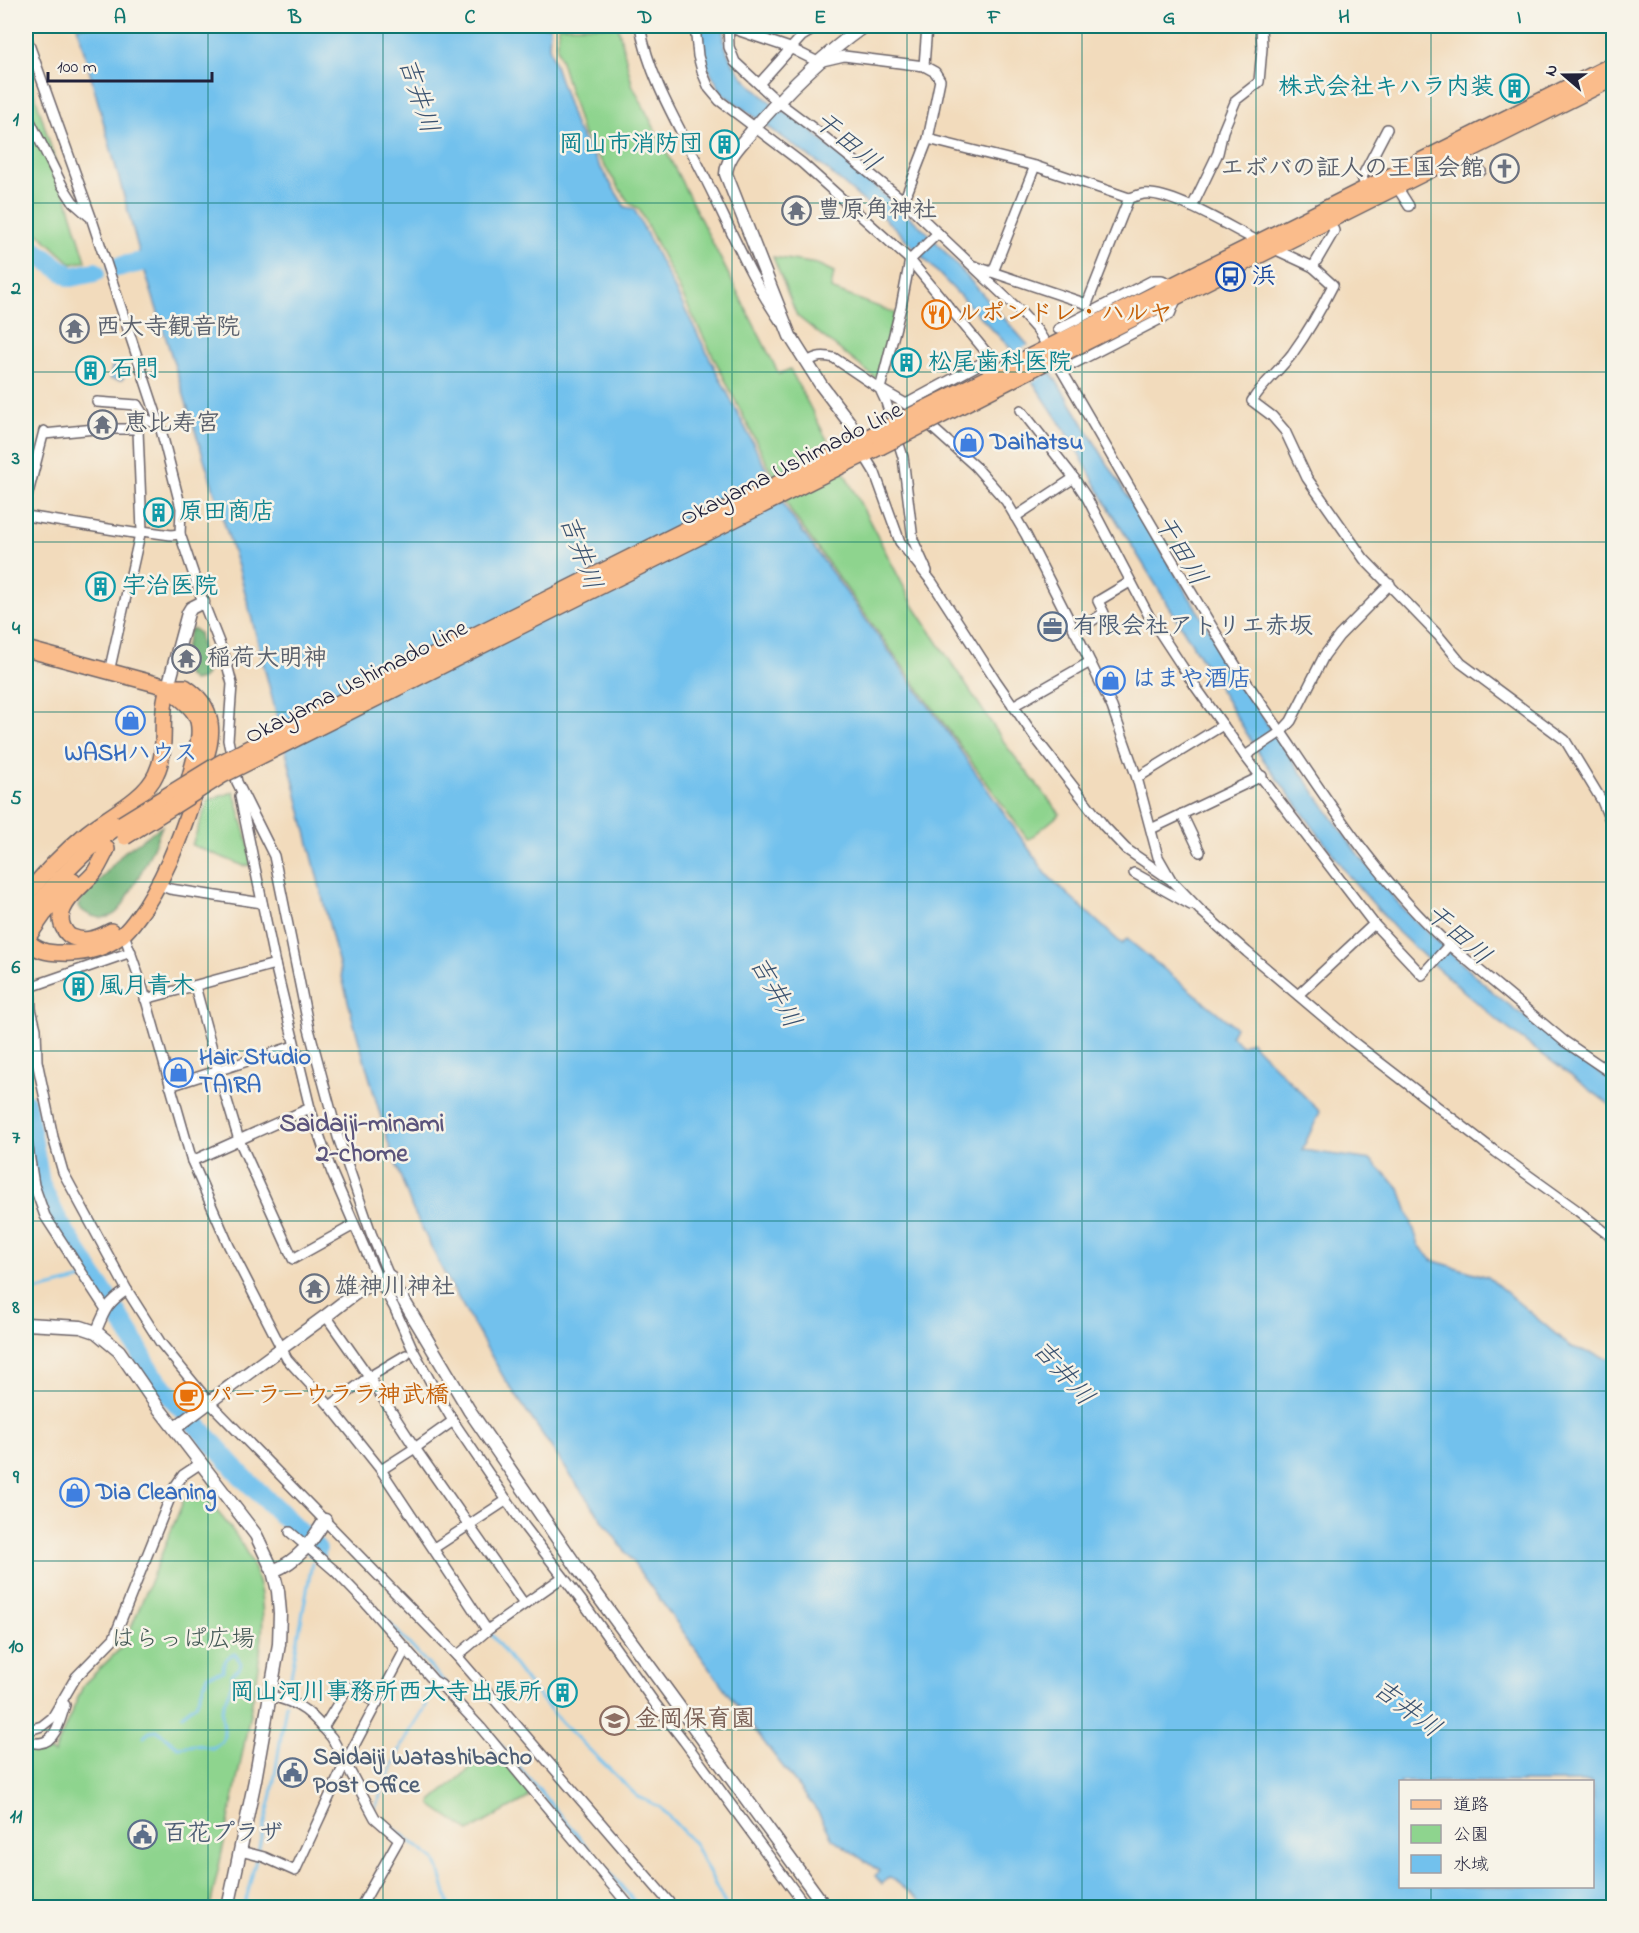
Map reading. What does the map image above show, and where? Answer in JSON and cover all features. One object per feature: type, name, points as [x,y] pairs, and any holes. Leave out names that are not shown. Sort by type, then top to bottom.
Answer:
[{"type":"main road","name":"Okayama Ushimado Line","points":[[1175,291],[1260,242],[1614,64]]},
{"type":"main road","name":"Okayama Ushimado Line","points":[[26,919],[73,863],[100,839],[123,831],[222,775],[1048,354],[1175,291],[1274,249],[1614,78]]},
{"type":"main road","points":[[26,649],[168,687],[185,687],[202,702],[208,712],[211,732],[189,813],[175,850],[159,885],[138,918],[124,934],[99,948],[74,954],[43,952],[32,947],[26,940]]},
{"type":"main road","points":[[108,849],[94,872],[70,898],[62,913],[61,924],[68,935],[80,940],[96,939],[114,930],[130,912],[155,871],[183,804],[198,745],[199,727],[195,713],[168,687]]},
{"type":"main road","points":[[26,896],[39,879],[86,834],[150,785],[157,772],[163,747],[164,709],[168,687]]},
{"type":"main road","name":"Okayama Ushimado Line","points":[[26,940],[69,884],[108,849],[123,831]]},
{"type":"street","points":[[640,26],[655,79],[765,299],[849,422],[875,473],[900,542],[932,582],[1037,740],[1104,826],[1126,849],[1171,880],[1200,910],[1352,1041],[1614,1239]]},
{"type":"street","points":[[695,26],[698,56],[703,74],[709,88],[720,101],[758,124],[912,258],[991,358],[906,404]]},
{"type":"street","points":[[904,201],[928,138],[940,80],[935,72],[924,66],[844,56],[818,62],[790,48],[726,26],[729,47],[735,62],[759,84],[776,104],[817,131],[904,201],[936,234],[1019,310],[1037,330],[1048,354],[1227,652],[1278,733],[1372,863],[1448,947],[1564,1041],[1614,1075]]},
{"type":"street","points":[[759,84],[802,36],[819,26]]},
{"type":"street","points":[[790,336],[726,174],[729,160],[776,104],[818,62],[864,26]]},
{"type":"street","points":[[924,66],[927,26]]},
{"type":"street","points":[[1192,207],[1218,153],[1223,131],[1236,100],[1259,82],[1261,26]]},
{"type":"street","points":[[26,36],[160,426],[181,508],[180,534],[203,603],[226,660],[232,684],[228,740],[275,964],[310,1108],[332,1173],[354,1225],[383,1277],[401,1296],[469,1410],[579,1570],[826,1908]]},
{"type":"street","points":[[26,105],[29,119],[62,185],[73,202],[90,217]]},
{"type":"street","points":[[1366,188],[1362,177],[1387,129]]},
{"type":"street","points":[[928,138],[1035,166],[1129,198],[1144,194],[1158,195],[1192,207],[1313,267],[1333,285],[1304,337],[1290,356],[1259,389],[1252,401],[1272,416],[1285,431],[1307,478],[1364,559],[1438,635],[1461,663],[1565,740],[1602,801],[1614,830]]},
{"type":"street","points":[[1461,155],[1464,162],[1481,171]]},
{"type":"street","points":[[993,272],[1035,166]]},
{"type":"street","points":[[1397,187],[1408,206]]},
{"type":"street","points":[[1090,307],[1129,198]]},
{"type":"street","points":[[1313,267],[1334,231],[1330,221]]},
{"type":"street","points":[[932,582],[913,540],[903,457],[880,389],[912,258],[936,234]]},
{"type":"street","points":[[972,265],[1090,307]]},
{"type":"street","points":[[1058,328],[1090,307],[1153,280],[1162,280],[1175,291],[1170,314],[1075,363]]},
{"type":"street","points":[[807,362],[817,356],[834,358],[906,404],[975,466],[1006,501],[1026,536],[1112,708],[1137,778],[1158,857],[1171,880]]},
{"type":"street","points":[[97,402],[137,405]]},
{"type":"street","points":[[137,405],[146,419],[160,426]]},
{"type":"street","points":[[109,672],[141,533],[137,405]]},
{"type":"street","points":[[1021,410],[1074,478],[1092,507],[1149,616],[1223,725],[1248,754],[1262,776],[1374,924],[1422,975],[1448,947]]},
{"type":"street","points":[[26,501],[44,432],[138,429]]},
{"type":"street","points":[[1015,517],[1074,478]]},
{"type":"street","points":[[26,517],[141,533],[180,534]]},
{"type":"street","points":[[1075,632],[1104,613],[1098,601],[1130,582]]},
{"type":"street","points":[[1248,754],[1291,721],[1323,656],[1339,636],[1390,584]]},
{"type":"street","points":[[168,687],[186,617],[191,608],[203,603]]},
{"type":"street","points":[[1013,706],[1090,662]]},
{"type":"street","points":[[1137,778],[1223,725]]},
{"type":"street","points":[[1150,829],[1262,776]]},
{"type":"street","points":[[237,782],[274,856],[309,1029],[335,1127],[383,1277],[413,1350],[453,1421],[507,1500],[807,1908]]},
{"type":"street","points":[[1182,814],[1200,852]]},
{"type":"street","points":[[1134,873],[1200,910]]},
{"type":"street","points":[[159,885],[170,890],[262,903]]},
{"type":"street","points":[[1298,995],[1374,924]]},
{"type":"street","points":[[124,934],[192,1161],[229,1246],[287,1359],[330,1406],[381,1470],[487,1630]]},
{"type":"street","points":[[26,940],[31,1009],[36,1029],[37,1061],[52,1137],[61,1165],[69,1186],[127,1290],[160,1342],[209,1402],[457,1656],[674,1908]]},
{"type":"street","points":[[30,987],[131,952]]},
{"type":"street","points":[[145,999],[275,964]]},
{"type":"street","points":[[195,986],[239,1140],[293,1259],[354,1225]]},
{"type":"street","points":[[170,1086],[294,1046]]},
{"type":"street","points":[[192,1161],[310,1108]]},
{"type":"street","points":[[26,1135],[34,1185],[45,1216],[108,1304]]},
{"type":"street","points":[[178,1425],[282,1346],[383,1277]]},
{"type":"street","points":[[96,1332],[108,1304],[127,1290]]},
{"type":"street","points":[[326,1316],[524,1604]]},
{"type":"street","points":[[26,1324],[81,1328],[96,1332],[119,1351],[157,1406],[178,1425],[201,1463],[256,1535],[273,1571],[278,1591],[280,1628],[255,1780],[228,1908]]},
{"type":"street","points":[[330,1406],[369,1377],[406,1354]]},
{"type":"street","points":[[381,1470],[453,1421]]},
{"type":"street","points":[[39,1744],[26,1733],[47,1723],[56,1713],[76,1677],[114,1638],[174,1488],[183,1475],[201,1463]]},
{"type":"street","points":[[434,1548],[507,1500]]},
{"type":"street","points":[[273,1571],[288,1565],[310,1542],[325,1520]]},
{"type":"street","points":[[290,1532],[310,1542],[434,1681],[441,1685],[481,1728],[624,1903],[631,1908]]},
{"type":"street","points":[[457,1656],[487,1630],[563,1577]]},
{"type":"street","points":[[240,1851],[257,1855],[295,1871],[345,1763],[406,1648]]},
{"type":"street","points":[[323,1728],[348,1687],[377,1703]]},
{"type":"street","points":[[26,1741],[39,1744],[46,1742],[54,1735],[63,1713],[69,1688]]},
{"type":"street","points":[[270,1696],[286,1699],[306,1710],[323,1728],[332,1738],[375,1818],[399,1839],[360,1908]]},
{"type":"green space","points":[[559,26],[618,26],[632,84],[779,374],[790,369],[915,608],[1008,748],[1060,814],[1028,840],[792,513],[639,209],[629,203],[582,132],[557,48]]},
{"type":"green space","points":[[26,66],[86,261],[72,264],[26,222]]},
{"type":"green space","points":[[773,257],[817,264],[834,272],[831,289],[895,313],[877,379],[797,316]]},
{"type":"green space","points":[[194,629],[199,633],[206,675],[202,679],[193,681],[186,674],[181,663],[190,630]]},
{"type":"green space","points":[[234,792],[248,842],[251,865],[244,866],[192,845],[208,800]]},
{"type":"green space","points":[[162,826],[143,869],[119,910],[104,918],[87,914],[78,906],[83,896],[124,852]]},
{"type":"green space","name":"はらっぱ広場","points":[[197,1491],[216,1510],[241,1543],[254,1568],[263,1611],[263,1627],[252,1702],[210,1907],[26,1907],[26,1743],[54,1753],[84,1684],[124,1645],[185,1497]]},
{"type":"green space","points":[[493,1749],[529,1792],[528,1798],[469,1831],[431,1805],[432,1801]]},
{"type":"water","name":"吉井川","points":[[77,26],[550,26],[549,47],[576,128],[625,207],[634,209],[788,512],[946,730],[1047,875],[1122,944],[1127,939],[1235,1027],[1231,1035],[1241,1046],[1250,1041],[1320,1112],[1302,1150],[1371,1160],[1400,1189],[1419,1245],[1431,1260],[1488,1277],[1571,1347],[1613,1360],[1613,1907],[928,1907],[890,1877],[882,1884],[875,1876],[879,1871],[832,1838],[818,1812],[750,1724],[577,1485],[504,1378],[444,1273],[412,1208],[388,1142],[352,1017],[240,573],[142,262]]},
{"type":"water","points":[[700,26],[725,26],[724,40],[729,55],[748,82],[775,106],[801,122],[929,234],[1027,344],[1052,374],[1071,404],[1271,730],[1357,853],[1404,910],[1495,994],[1613,1082],[1613,1107],[1503,1025],[1438,969],[1399,933],[1349,876],[1260,755],[1107,505],[1072,441],[1011,349],[895,228],[825,168],[723,94],[707,66]]},
{"type":"water","points":[[112,366],[124,367],[126,373],[122,380],[110,379]]},
{"type":"pier","points":[[1031,344],[1053,371],[1031,382],[1011,354]]},
{"type":"waterway","points":[[26,245],[71,277],[95,272]]},
{"type":"waterway","points":[[117,267],[142,262]]},
{"type":"waterway","points":[[26,1103],[40,1183],[47,1199],[58,1221],[130,1334],[152,1375],[241,1475],[317,1549]]},
{"type":"waterway","points":[[26,1292],[83,1279]]},
{"type":"waterway","points":[[317,1549],[325,1556]]},
{"type":"waterway","points":[[287,1697],[312,1563]]},
{"type":"waterway","points":[[357,1588],[475,1715]]},
{"type":"waterway","points":[[491,1634],[561,1722],[637,1796],[660,1807],[694,1843],[727,1908]]},
{"type":"waterway","points":[[144,1737],[150,1731],[157,1730],[178,1747],[196,1745],[212,1748],[220,1744],[224,1735],[223,1706],[231,1686],[232,1674],[239,1669],[241,1663],[235,1654],[226,1660],[223,1671],[208,1675],[196,1704],[182,1715]]},
{"type":"waterway","points":[[374,1810],[402,1745],[433,1691]]},
{"type":"waterway","points":[[244,1908],[272,1794],[286,1704]]},
{"type":"waterway","points":[[491,1734],[640,1908]]},
{"type":"waterway","points":[[393,1828],[435,1860],[450,1908]]},
{"type":"place","name":"株式会社キハラ内装","points":[[1515,88]]},
{"type":"place","name":"岡山市消防団","points":[[724,145]]},
{"type":"place","name":"エボバの証人の王国会館","points":[[1505,169]]},
{"type":"place","name":"豊原角神社","points":[[796,211]]},
{"type":"place","name":"浜","points":[[1231,277]]},
{"type":"place","name":"ルポンドレ・ハルヤ","points":[[936,314]]},
{"type":"place","name":"西大寺観音院","points":[[75,328]]},
{"type":"place","name":"松尾歯科医院","points":[[907,363]]},
{"type":"place","name":"石門","points":[[90,370]]},
{"type":"place","name":"恵比寿宮","points":[[103,424]]},
{"type":"place","name":"Daihatsu","points":[[969,443]]},
{"type":"place","name":"原田商店","points":[[158,513]]},
{"type":"place","name":"宇治医院","points":[[101,587]]},
{"type":"place","name":"有限会社アトリエ赤坂","points":[[1052,627]]},
{"type":"place","name":"稲荷大明神","points":[[186,659]]},
{"type":"place","name":"はまや酒店","points":[[1111,680]]},
{"type":"place","name":"WASHハウス","points":[[131,721]]},
{"type":"place","name":"風月青木","points":[[78,987]]},
{"type":"place","name":"Hair Studio TAIRA","points":[[178,1072]]},
{"type":"place","name":"雄神川神社","points":[[314,1288]]},
{"type":"place","name":"パーラーウララ神武橋","points":[[188,1396]]},
{"type":"place","name":"Dia Cleaning","points":[[75,1493]]},
{"type":"place","name":"岡山河川事務所西大寺出張所","points":[[563,1693]]},
{"type":"place","name":"金岡保育園","points":[[614,1720]]},
{"type":"place","name":"Saidaiji Watashibacho Post Office","points":[[292,1772]]},
{"type":"place","name":"百花プラザ","points":[[142,1834]]},
{"type":"district","name":"Saidaiji-minami 2-chome","points":[[362,1140]]},
{"type":"water label","name":"干田川","points":[[846,143]]},
{"type":"water label","name":"干田川","points":[[1179,551]]},
{"type":"water label","name":"干田川","points":[[1457,936]]}]
